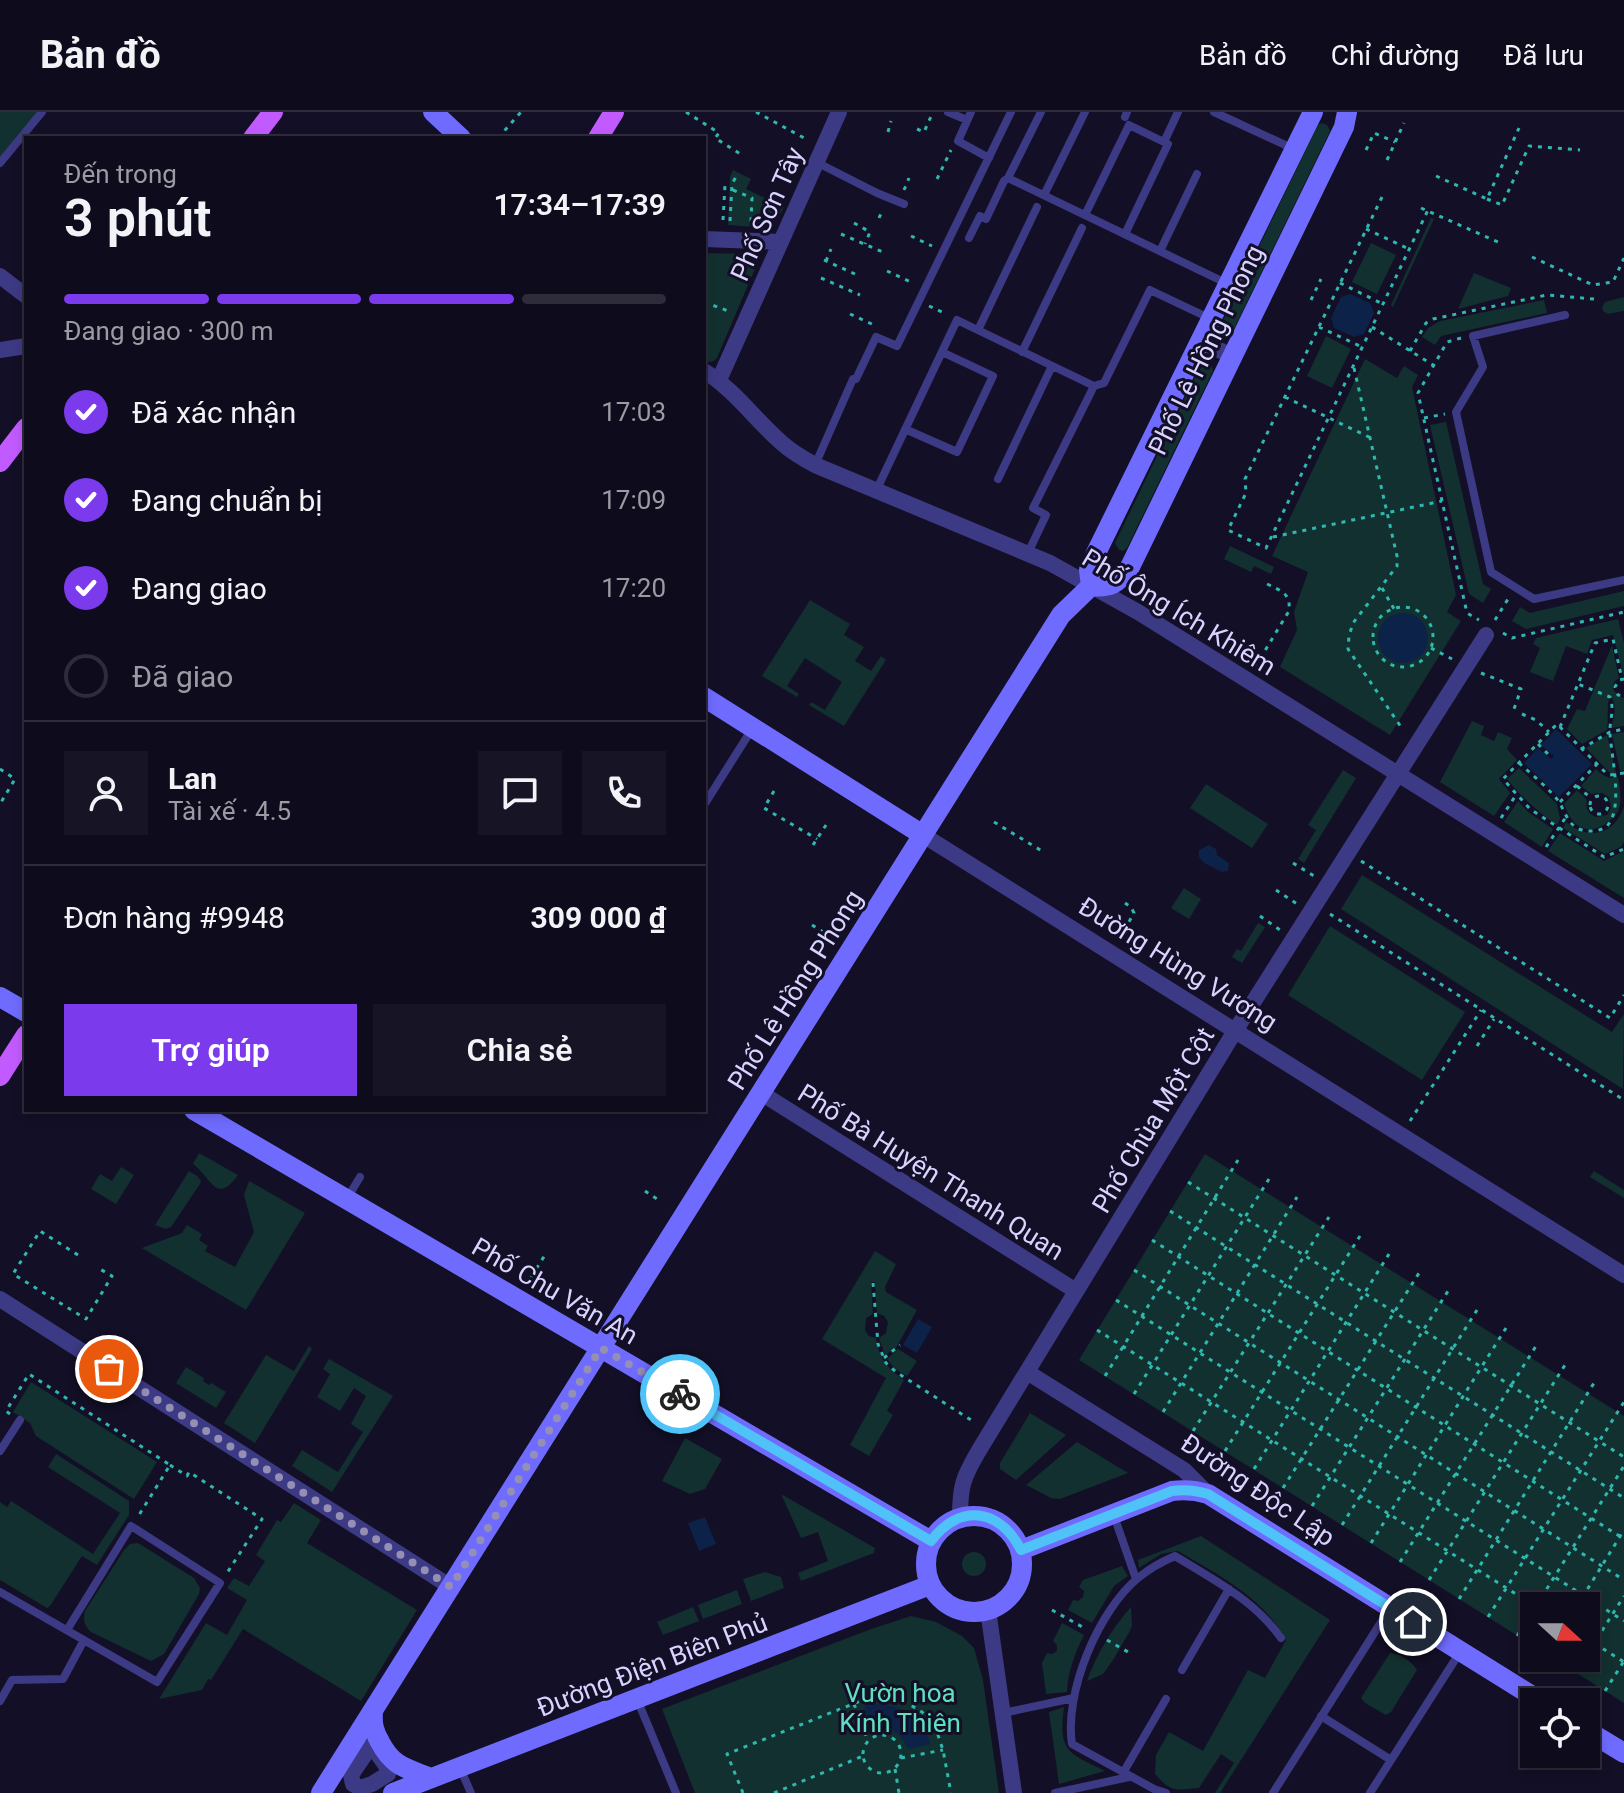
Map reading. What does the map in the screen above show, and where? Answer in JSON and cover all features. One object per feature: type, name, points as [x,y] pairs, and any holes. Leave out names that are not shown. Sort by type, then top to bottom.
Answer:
[{"type":"main road","points":[[255,136],[273,112]]},
{"type":"main road","points":[[599,136],[614,112]]},
{"type":"main road","points":[[0,462],[24,431]]},
{"type":"main road","points":[[0,1076],[24,1038]]},
{"type":"street","points":[[433,112],[459,136]]},
{"type":"street","name":"Phố Sơn Tây","points":[[719,380],[839,112]]},
{"type":"street","name":"Phố Lê Hồng Phong","points":[[1091,586],[1089,570],[1096,553],[1313,112]]},
{"type":"street","name":"Phố Lê Hồng Phong","points":[[1091,586],[1104,588],[1120,580],[1129,569],[1344,127],[1347,112]]},
{"type":"street","points":[[706,239],[781,242]]},
{"type":"street","points":[[0,276],[24,294]]},
{"type":"street","points":[[1200,341],[1232,356]]},
{"type":"street","points":[[0,350],[24,346]]},
{"type":"street","name":"Phố Ông Ích Khiêm","points":[[706,372],[719,380],[782,444],[815,465],[1050,563],[1138,612],[1624,915]]},
{"type":"street","name":"Phố Lê Hồng Phong","points":[[321,1793],[1061,615],[1091,586]]},
{"type":"street","name":"Phố Chùa Một Cột","points":[[960,1517],[964,1475],[1235,1031],[1486,635]]},
{"type":"street","name":"Đường Hùng Vương","points":[[706,698],[1624,1275]]},
{"type":"street","points":[[0,997],[24,1011]]},
{"type":"street","name":"Phố Bà Huyện Thanh Quan","points":[[761,1093],[1076,1291]]},
{"type":"street","name":"Phố Chu Văn An","points":[[197,1112],[931,1541]]},
{"type":"street","points":[[0,1299],[451,1587]]},
{"type":"street","name":"Đường Độc Lập","points":[[1027,1372],[1184,1470],[1208,1494],[1520,1688]]},
{"type":"street","points":[[1021,1550],[1172,1491],[1185,1489],[1208,1494]]},
{"type":"street","points":[[960,1517],[990,1517],[1014,1536],[1021,1550],[1023,1565],[1013,1593],[1002,1604],[988,1610],[977,1612],[954,1608],[941,1600],[930,1585],[926,1554],[931,1541],[948,1522],[960,1517]]},
{"type":"street","name":"Đường Điện Biên Phủ","points":[[393,1793],[930,1585]]},
{"type":"street","points":[[988,1610],[1014,1793]]},
{"type":"street","points":[[373,1712],[375,1733],[388,1758],[431,1778]]},
{"type":"street","points":[[1600,1738],[1624,1753]]},
{"type":"lane","points":[[0,163],[42,112]]},
{"type":"lane","points":[[948,112],[969,116],[958,141],[989,158]]},
{"type":"lane","points":[[815,465],[853,379],[856,379],[876,337],[897,346],[1011,112]]},
{"type":"lane","points":[[969,238],[980,216],[986,219],[1041,112]]},
{"type":"lane","points":[[1044,195],[1085,112]]},
{"type":"lane","points":[[1125,234],[1178,112]]},
{"type":"lane","points":[[1214,112],[1295,150]]},
{"type":"lane","points":[[1085,215],[1129,125],[1166,143]]},
{"type":"lane","points":[[816,162],[904,204]]},
{"type":"lane","points":[[1160,251],[1197,174]]},
{"type":"lane","points":[[1008,178],[1228,284]]},
{"type":"lane","points":[[978,330],[1037,207]]},
{"type":"lane","points":[[1022,352],[1082,228]]},
{"type":"lane","points":[[876,491],[957,320],[1094,386],[1104,383],[1150,290],[1211,319]]},
{"type":"lane","points":[[1565,315],[1473,336],[1483,367],[1456,412],[1491,572],[1534,599],[1624,580]]},
{"type":"lane","points":[[905,429],[957,452],[993,376],[942,352]]},
{"type":"lane","points":[[998,479],[1052,366]]},
{"type":"lane","points":[[1028,553],[1046,515],[1033,508],[1094,386]]},
{"type":"lane","points":[[706,802],[752,728]]},
{"type":"lane","points":[[346,1199],[360,1177]]},
{"type":"lane","points":[[0,1451],[20,1420]]},
{"type":"lane","points":[[1113,1514],[1136,1579]]},
{"type":"lane","points":[[0,1592],[157,1682],[220,1583],[131,1526],[67,1630]]},
{"type":"lane","points":[[1166,1793],[1072,1744],[1070,1723],[1080,1668],[1117,1601],[1136,1579],[1155,1565],[1175,1556],[1258,1611],[1281,1638]]},
{"type":"lane","points":[[1182,1670],[1229,1589]]},
{"type":"lane","points":[[1273,1793],[1390,1608]]},
{"type":"lane","points":[[0,1701],[12,1680],[63,1679],[84,1640]]},
{"type":"lane","points":[[1370,1793],[1460,1651]]},
{"type":"lane","points":[[1003,1713],[1074,1698]]},
{"type":"lane","points":[[637,1699],[676,1793]]},
{"type":"lane","points":[[1055,1793],[1127,1775],[1166,1699]]},
{"type":"lane","points":[[1321,1716],[1391,1760]]},
{"type":"lane","points":[[460,1767],[471,1793]]},
{"type":"path","points":[[500,136],[521,112]]},
{"type":"path","points":[[686,112],[719,133],[715,138],[742,155]]},
{"type":"path","points":[[756,112],[810,141]]},
{"type":"path","points":[[917,129],[924,132],[933,112]]},
{"type":"path","points":[[888,132],[891,121]]},
{"type":"path","points":[[1387,160],[1404,123]]},
{"type":"path","points":[[1487,199],[1519,128]]},
{"type":"path","points":[[1366,150],[1374,133],[1395,142]]},
{"type":"path","points":[[937,179],[958,141]]},
{"type":"path","points":[[1436,176],[1502,205],[1529,146],[1580,150]]},
{"type":"path","points":[[730,221],[731,189],[738,173]]},
{"type":"path","points":[[723,220],[725,185]]},
{"type":"path","points":[[731,189],[752,198],[751,221]]},
{"type":"path","points":[[1382,197],[1245,479],[1246,493],[1228,530],[1266,548],[1428,210]]},
{"type":"path","points":[[1421,208],[1498,242]]},
{"type":"path","points":[[854,223],[870,232],[865,244]]},
{"type":"path","points":[[1366,229],[1409,249]]},
{"type":"path","points":[[841,234],[885,253]]},
{"type":"path","points":[[911,236],[943,251]]},
{"type":"path","points":[[831,249],[825,261],[855,274]]},
{"type":"path","points":[[1532,257],[1593,285],[1613,282],[1624,258]]},
{"type":"path","points":[[887,271],[925,288]]},
{"type":"path","points":[[821,278],[860,295]]},
{"type":"path","points":[[1311,300],[1321,279]]},
{"type":"path","points":[[1340,283],[1383,304]]},
{"type":"path","points":[[1410,351],[1424,326],[1433,319],[1547,295],[1594,299]]},
{"type":"path","points":[[919,301],[957,320]]},
{"type":"path","points":[[706,303],[732,312]]},
{"type":"path","points":[[850,314],[877,326],[876,337]]},
{"type":"path","points":[[1319,327],[1362,347]]},
{"type":"path","points":[[1372,327],[1434,365]]},
{"type":"path","points":[[1353,366],[1397,566],[1353,623],[1348,649],[1416,745]]},
{"type":"path","points":[[1285,397],[1371,438]]},
{"type":"path","points":[[1423,418],[1456,412]]},
{"type":"path","points":[[1271,538],[1442,501]]},
{"type":"path","points":[[1247,680],[1289,611],[1290,601],[1285,593],[1267,584]]},
{"type":"path","points":[[1381,586],[1394,609]]},
{"type":"path","points":[[1500,613],[1508,600]]},
{"type":"path","points":[[1394,609],[1418,611],[1431,625],[1431,648],[1423,660],[1414,665],[1395,666],[1379,654],[1375,645],[1376,625],[1394,609]]},
{"type":"path","points":[[1560,727],[1595,643],[1613,639],[1623,679],[1617,682],[1615,690],[1618,695],[1624,696]]},
{"type":"path","points":[[1431,648],[1466,667],[1521,689],[1514,709]]},
{"type":"path","points":[[1578,684],[1610,697],[1610,732],[1622,774],[1621,786]]},
{"type":"path","points":[[1522,714],[1536,720],[1549,732]]},
{"type":"path","points":[[1622,774],[1610,775],[1557,724],[1503,779],[1530,809],[1604,857],[1624,849]]},
{"type":"path","points":[[1581,749],[1610,732],[1624,729]]},
{"type":"path","points":[[1538,744],[1552,758]]},
{"type":"path","points":[[1519,763],[1559,803],[1570,823],[1580,830],[1605,829],[1620,812]]},
{"type":"path","points":[[1559,803],[1597,764]]},
{"type":"path","points":[[0,769],[15,779],[0,804]]},
{"type":"path","points":[[1576,785],[1592,799]]},
{"type":"path","points":[[774,791],[764,808],[817,839]]},
{"type":"path","points":[[1490,831],[1516,795]]},
{"type":"path","points":[[1597,796],[1607,801],[1602,813],[1594,812],[1592,799],[1597,796]]},
{"type":"path","points":[[1536,860],[1566,817]]},
{"type":"path","points":[[994,822],[1042,851]]},
{"type":"path","points":[[813,845],[826,825]]},
{"type":"path","points":[[1348,853],[1610,1018],[1624,995]]},
{"type":"path","points":[[1293,863],[1301,868]]},
{"type":"path","points":[[1276,890],[1284,896]]},
{"type":"path","points":[[1110,953],[1134,913],[1125,903]]},
{"type":"path","points":[[1315,904],[1624,1100]]},
{"type":"path","points":[[1260,916],[1268,922]]},
{"type":"path","points":[[812,925],[828,935]]},
{"type":"path","points":[[1401,1135],[1481,1010]]},
{"type":"path","points":[[1477,1046],[1495,1019]]},
{"type":"path","points":[[1105,1376],[1238,1160]]},
{"type":"path","points":[[1134,1394],[1269,1179]]},
{"type":"path","points":[[1188,1182],[1624,1457]]},
{"type":"path","points":[[645,1191],[660,1201]]},
{"type":"path","points":[[1163,1412],[1297,1197]]},
{"type":"path","points":[[1170,1211],[1624,1498]]},
{"type":"path","points":[[1193,1431],[1329,1217]]},
{"type":"path","points":[[78,1255],[40,1231],[13,1274],[86,1319],[112,1276],[98,1268]]},
{"type":"path","points":[[1225,1451],[1360,1236]]},
{"type":"path","points":[[1152,1240],[1622,1538]]},
{"type":"path","points":[[1254,1469],[1389,1254]]},
{"type":"path","points":[[531,1277],[545,1255]]},
{"type":"path","points":[[1134,1270],[1624,1580]]},
{"type":"path","points":[[1283,1488],[1419,1273]]},
{"type":"path","points":[[873,1283],[878,1344],[886,1363],[971,1420]]},
{"type":"path","points":[[1312,1506],[1448,1291]]},
{"type":"path","points":[[1116,1300],[1578,1592]]},
{"type":"path","points":[[1342,1525],[1477,1310]]},
{"type":"path","points":[[1371,1543],[1506,1328]]},
{"type":"path","points":[[1097,1330],[1520,1597]]},
{"type":"path","points":[[884,1358],[900,1345]]},
{"type":"path","points":[[1400,1562],[1536,1346]]},
{"type":"path","points":[[1429,1580],[1565,1365]]},
{"type":"path","points":[[20,1420],[6,1411],[29,1374],[187,1476],[189,1472],[262,1519],[220,1583]]},
{"type":"path","points":[[1459,1599],[1594,1383]]},
{"type":"path","points":[[1488,1617],[1624,1402]]},
{"type":"path","points":[[131,1526],[170,1465]]},
{"type":"path","points":[[1544,1592],[1624,1466]]},
{"type":"path","points":[[1585,1592],[1622,1538],[1624,1530]]},
{"type":"path","points":[[1600,1634],[1624,1596]]},
{"type":"path","points":[[1600,1606],[1624,1621]]},
{"type":"path","points":[[1052,1610],[1128,1652]]},
{"type":"path","points":[[1517,1636],[1520,1631]]},
{"type":"path","points":[[1600,1647],[1624,1661],[1605,1691]]},
{"type":"path","points":[[743,1793],[727,1754],[868,1698],[891,1696],[922,1712],[935,1726],[951,1793]]},
{"type":"path","points":[[854,1704],[868,1741]]},
{"type":"path","points":[[879,1736],[891,1737],[899,1746],[901,1758],[895,1769],[878,1773],[868,1767],[863,1750],[868,1741],[879,1736]]},
{"type":"path","points":[[901,1758],[943,1750]]},
{"type":"path","points":[[774,1793],[863,1756]]},
{"type":"path","points":[[895,1769],[899,1793]]},
{"type":"green space","points":[[0,112],[39,112],[0,159]]},
{"type":"green space","points":[[1322,123],[1330,131],[1232,333],[1224,334],[1220,327],[1318,125]]},
{"type":"green space","points":[[733,170],[751,179],[746,189],[784,207],[774,221],[753,227],[728,225]]},
{"type":"green space","points":[[1431,218],[1434,219],[1393,307],[1391,305]]},
{"type":"green space","points":[[1371,243],[1396,255],[1377,294],[1352,282]]},
{"type":"green space","points":[[706,253],[750,254],[757,264],[717,358],[706,361]]},
{"type":"green space","points":[[1474,273],[1511,288],[1508,296],[1458,309]]},
{"type":"green space","points":[[1624,297],[1624,311],[1608,314],[1603,311],[1605,302]]},
{"type":"green space","points":[[1544,300],[1547,313],[1441,336],[1435,345],[1422,337],[1428,328],[1440,321]]},
{"type":"green space","points":[[1326,336],[1351,349],[1332,388],[1307,376]]},
{"type":"green space","points":[[1365,359],[1397,378],[1404,366],[1418,375],[1412,387],[1456,595],[1447,612],[1461,621],[1390,735],[1280,667],[1297,630],[1294,612],[1308,572],[1272,556]]},
{"type":"green space","points":[[1201,365],[1212,366],[1213,371],[1127,548],[1119,550],[1115,543]]},
{"type":"green space","points":[[1446,422],[1483,584],[1491,589],[1483,603],[1469,594],[1430,425]]},
{"type":"green space","points":[[1230,546],[1274,567],[1271,574],[1254,566],[1251,572],[1224,559]]},
{"type":"green space","points":[[1624,591],[1624,606],[1526,629],[1512,621],[1520,607],[1530,613]]},
{"type":"green space","points":[[810,600],[850,624],[844,635],[864,647],[855,661],[871,671],[881,656],[886,660],[844,726],[809,705],[811,702],[825,710],[842,682],[805,658],[787,686],[799,694],[797,697],[762,676]]},
{"type":"green space","points":[[1618,619],[1624,643],[1624,677],[1613,635],[1592,640],[1587,654],[1566,646],[1553,681],[1530,672],[1540,648],[1533,644],[1536,638]]},
{"type":"green space","points":[[1612,645],[1619,678],[1614,682],[1613,689],[1624,698],[1624,726],[1611,728],[1615,707],[1610,695],[1607,730],[1582,744],[1567,729],[1577,709],[1585,711]]},
{"type":"green space","points":[[1472,721],[1484,726],[1481,735],[1494,741],[1498,732],[1512,738],[1507,749],[1517,760],[1499,779],[1510,793],[1494,816],[1440,782]]},
{"type":"green space","points":[[1624,732],[1624,770],[1620,771],[1612,734]]},
{"type":"green space","points":[[1607,735],[1616,773],[1610,773],[1586,748]]},
{"type":"green space","points":[[1519,768],[1557,804],[1560,819],[1557,825],[1530,804],[1507,779]]},
{"type":"green space","points":[[1596,769],[1608,777],[1618,777],[1619,809],[1612,819],[1601,826],[1583,828],[1575,823],[1564,804],[1577,790],[1587,800],[1591,814],[1596,817],[1607,815],[1611,808],[1609,797],[1602,793],[1591,794],[1581,786]]},
{"type":"green space","points":[[1343,770],[1356,778],[1304,863],[1298,859],[1316,830],[1308,825]]},
{"type":"green space","points":[[1206,784],[1268,824],[1252,848],[1190,808]]},
{"type":"green space","points":[[1518,801],[1553,829],[1542,847],[1504,822]]},
{"type":"green space","points":[[1624,806],[1624,842],[1621,847],[1605,854],[1563,828],[1566,822],[1584,832],[1600,832],[1614,823]]},
{"type":"green space","points":[[1560,833],[1604,861],[1624,851],[1624,898],[1548,851]]},
{"type":"green space","points":[[1362,875],[1612,1032],[1624,1014],[1623,1089],[1341,909]]},
{"type":"green space","points":[[1184,888],[1201,899],[1189,919],[1171,908]]},
{"type":"green space","points":[[1258,923],[1265,927],[1242,963],[1232,957],[1237,949],[1241,951]]},
{"type":"green space","points":[[1330,926],[1465,1012],[1422,1080],[1288,995]]},
{"type":"green space","points":[[199,1153],[238,1175],[230,1184],[219,1189],[193,1164]]},
{"type":"green space","points":[[1205,1154],[1624,1416],[1624,1703],[1575,1672],[1600,1672],[1600,1592],[1520,1592],[1520,1637],[1079,1360]]},
{"type":"green space","points":[[121,1167],[134,1175],[116,1204],[91,1189],[100,1174],[112,1181]]},
{"type":"green space","points":[[189,1171],[197,1176],[200,1184],[171,1227],[166,1229],[155,1225]]},
{"type":"green space","points":[[1594,1171],[1624,1190],[1624,1198],[1590,1177]]},
{"type":"green space","points":[[249,1181],[305,1213],[246,1310],[142,1248],[182,1233],[187,1225],[202,1234],[199,1240],[208,1246],[205,1251],[235,1267],[254,1232],[244,1195]]},
{"type":"green space","points":[[875,1251],[896,1264],[885,1287],[886,1292],[917,1310],[896,1348],[885,1355],[879,1338],[886,1333],[888,1322],[877,1313],[875,1282],[871,1282],[873,1314],[866,1318],[865,1330],[869,1336],[876,1338],[885,1362],[904,1380],[887,1411],[893,1415],[869,1456],[850,1445],[886,1378],[822,1339]]},
{"type":"green space","points":[[309,1346],[312,1349],[255,1443],[224,1423],[266,1355],[294,1371]]},
{"type":"green space","points":[[898,1349],[917,1361],[907,1376],[895,1369],[887,1359]]},
{"type":"green space","points":[[329,1359],[393,1396],[332,1492],[292,1466],[302,1450],[338,1472],[363,1432],[351,1424],[366,1396],[354,1388],[340,1411],[317,1397],[330,1374],[323,1369]]},
{"type":"green space","points":[[186,1367],[204,1378],[203,1381],[209,1385],[211,1383],[226,1392],[216,1408],[176,1383]]},
{"type":"green space","points":[[31,1382],[157,1462],[134,1499],[36,1436],[30,1423],[13,1412]]},
{"type":"green space","points":[[1030,1413],[1066,1435],[1016,1480],[1000,1469],[1000,1463]]},
{"type":"green space","points":[[685,1438],[722,1459],[705,1489],[690,1494],[662,1481]]},
{"type":"green space","points":[[1077,1442],[1128,1473],[1060,1499],[1051,1498],[1026,1485]]},
{"type":"green space","points":[[56,1454],[129,1501],[129,1515],[97,1565],[82,1556],[47,1608],[0,1580],[0,1502],[7,1507],[11,1501],[93,1554],[120,1513],[48,1467]]},
{"type":"green space","points":[[781,1494],[875,1548],[874,1553],[801,1581],[798,1573],[828,1561],[818,1532],[801,1538]]},
{"type":"green space","points":[[294,1503],[321,1520],[307,1543],[417,1610],[361,1701],[243,1629],[202,1690],[159,1699],[206,1623],[227,1635],[247,1600],[227,1588],[234,1578],[249,1586],[265,1561],[256,1555],[277,1520],[281,1522]]},
{"type":"green space","points":[[1201,1536],[1330,1620],[1220,1793],[1215,1793],[1234,1763],[1221,1754],[1199,1788],[1179,1789],[1165,1784],[1155,1774],[1156,1755],[1169,1732],[1203,1751],[1248,1670],[1265,1678],[1286,1640],[1252,1599],[1178,1551],[1161,1554],[1139,1568],[1138,1560]]},
{"type":"green space","points":[[138,1543],[194,1578],[200,1588],[164,1654],[151,1661],[91,1632],[84,1620],[85,1611],[124,1550],[130,1544]]},
{"type":"green space","points":[[974,1552],[982,1556],[986,1564],[982,1572],[974,1576],[966,1572],[962,1564],[966,1556]]},
{"type":"green space","points":[[1122,1566],[1128,1576],[1114,1586],[1092,1623],[1068,1610],[1073,1600],[1083,1597],[1084,1591],[1079,1587],[1083,1580]]},
{"type":"green space","points":[[765,1572],[781,1577],[784,1588],[751,1601],[743,1579]]},
{"type":"green space","points":[[737,1590],[742,1604],[703,1619],[698,1605]]},
{"type":"green space","points":[[693,1607],[699,1621],[663,1635],[657,1622]]},
{"type":"green space","points":[[1131,1607],[1130,1631],[1113,1660],[1103,1674],[1087,1681],[1105,1642]]},
{"type":"green space","name":"Vườn hoa Kính Thiên","points":[[911,1616],[936,1622],[962,1636],[974,1648],[983,1680],[999,1793],[695,1793],[662,1709]]},
{"type":"green space","points":[[1062,1623],[1084,1635],[1072,1662],[1067,1692],[1046,1694],[1042,1663],[1047,1653],[1057,1651],[1053,1641]]},
{"type":"green space","points":[[1390,1653],[1405,1658],[1417,1670],[1391,1712],[1386,1715],[1361,1698]]},
{"type":"green space","points":[[1064,1707],[1063,1733],[1068,1749],[1105,1771],[1059,1784],[1049,1712]]},
{"type":"water","points":[[1350,294],[1370,303],[1374,313],[1364,334],[1354,337],[1334,328],[1331,318],[1341,297]]},
{"type":"water","points":[[1403,613],[1421,620],[1428,638],[1421,656],[1403,663],[1385,656],[1378,638],[1385,620]]},
{"type":"water","points":[[1556,729],[1592,764],[1559,797],[1524,763],[1538,748],[1551,759],[1554,756],[1541,745]]},
{"type":"water","points":[[1209,845],[1229,863],[1228,871],[1222,872],[1199,857],[1199,850]]},
{"type":"water","points":[[918,1319],[932,1327],[917,1353],[903,1345]]},
{"type":"water","points":[[705,1517],[716,1544],[699,1551],[688,1523]]},
{"type":"water","points":[[881,1704],[912,1716],[931,1744],[908,1749],[894,1732],[884,1728],[872,1729],[864,1706]]},
{"type":"way so far","points":[[109,1369],[451,1587],[601,1348],[680,1394]]},
{"type":"route","points":[[680,1394],[931,1541],[948,1522],[975,1515],[990,1517],[1003,1525],[1014,1536],[1021,1550],[1172,1491],[1185,1489],[1208,1494],[1413,1622]]}]
